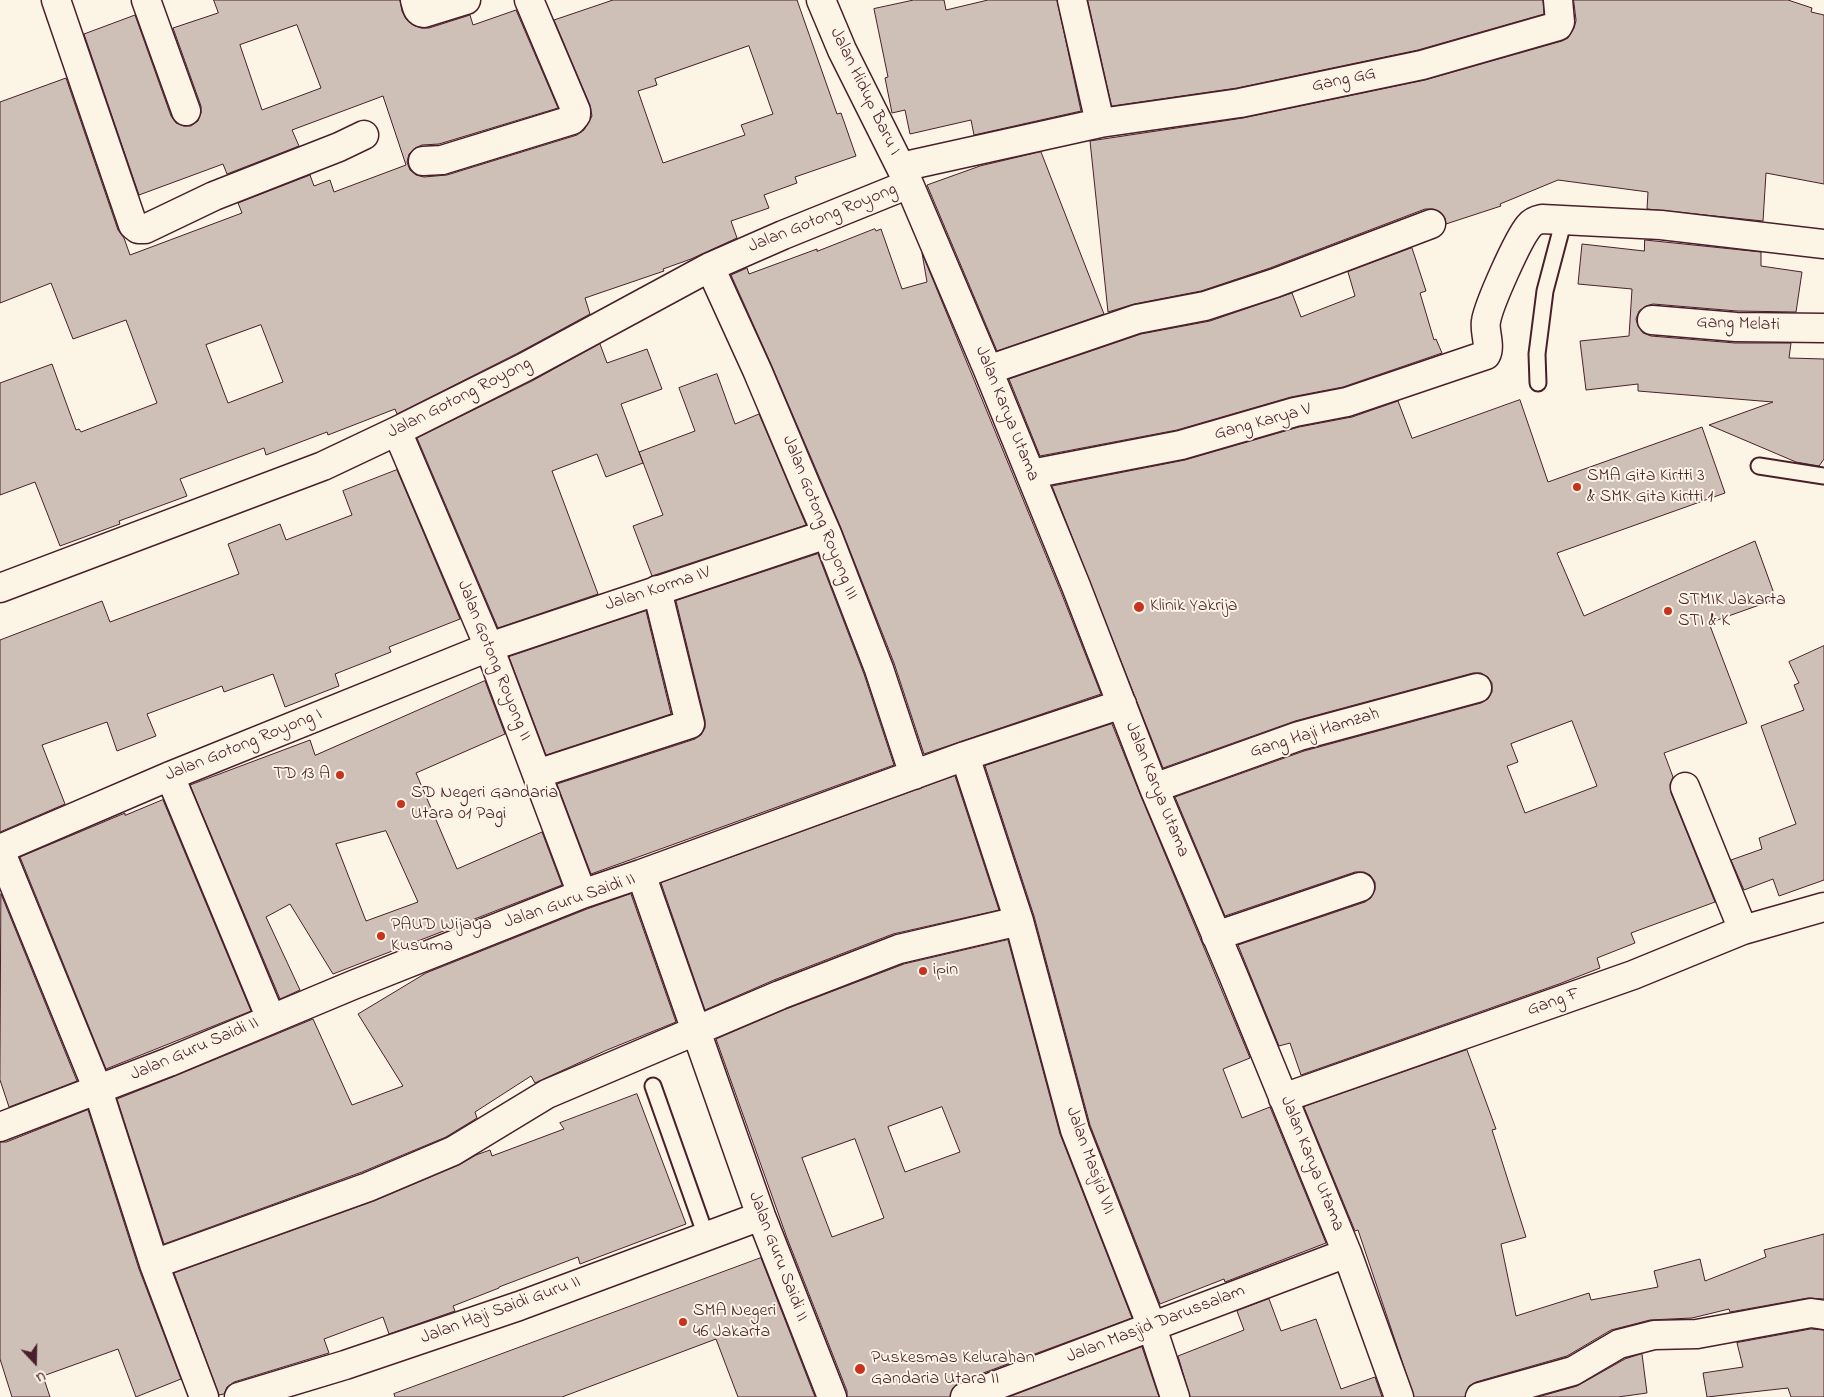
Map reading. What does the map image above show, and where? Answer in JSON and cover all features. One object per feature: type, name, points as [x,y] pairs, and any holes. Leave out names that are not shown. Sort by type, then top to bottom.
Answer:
[{"type":"street","points":[[56,0],[133,225],[138,230],[145,229],[214,196],[339,147],[364,135]]},
{"type":"street","points":[[146,0],[186,112]]},
{"type":"street","points":[[415,0],[417,10],[424,13],[466,0]]},
{"type":"street","points":[[423,161],[442,160],[572,120],[576,116],[576,111],[529,0]]},
{"type":"street","name":"Jalan Hidup Baru I","points":[[821,0],[842,50],[905,175]]},
{"type":"street","points":[[1072,0],[1100,123]]},
{"type":"street","name":"Gang GG","points":[[1100,123],[1240,103],[1422,66],[1558,26],[1560,22],[1558,0]]},
{"type":"street","name":"Jalan Gotong Royong","points":[[0,588],[323,466],[525,367],[710,267],[783,235],[905,175],[1100,123]]},
{"type":"street","name":"Jalan Karya Utama","points":[[905,175],[1031,474],[1154,788],[1347,1253],[1399,1397]]},
{"type":"street","name":"Gang Karya V","points":[[1031,474],[1180,444],[1295,412],[1347,402],[1486,355],[1488,351],[1485,330],[1486,319],[1492,302],[1529,225],[1542,219],[1564,219]]},
{"type":"street","points":[[1564,219],[1661,225],[1824,244]]},
{"type":"street","points":[[988,370],[1137,319],[1205,306],[1275,283],[1431,224]]},
{"type":"street","name":"Jalan Gotong Royong III","points":[[710,267],[757,370],[827,534],[879,669],[914,775]]},
{"type":"street","name":"Gang Melati","points":[[1652,320],[1736,327],[1824,328]]},
{"type":"street","name":"Jalan Gotong Royong II","points":[[397,431],[489,647],[582,894]]},
{"type":"street","name":"Jalan Korma IV","points":[[489,647],[827,534]]},
{"type":"street","points":[[537,774],[690,724],[657,590]]},
{"type":"street","name":"Jalan Gotong Royong I","points":[[0,850],[170,776],[489,647]]},
{"type":"street","name":"Gang Haji Hamzah","points":[[1154,788],[1299,736],[1478,688]]},
{"type":"street","points":[[641,874],[964,756],[1122,704]]},
{"type":"street","name":"Jalan Masjid VII","points":[[964,756],[1020,920],[1075,1130],[1152,1327],[1175,1397]]},
{"type":"street","points":[[170,776],[270,1019]]},
{"type":"street","points":[[1685,787],[1743,930]]},
{"type":"street","points":[[0,850],[98,1090],[154,1264],[204,1397]]},
{"type":"street","name":"Jalan Guru Saidi II","points":[[0,1127],[169,1062],[270,1019],[582,894],[641,874],[761,1216],[832,1397]]},
{"type":"street","points":[[1216,936],[1360,886]]},
{"type":"street","name":"Gang F","points":[[1283,1098],[1633,975],[1743,930],[1824,907]]},
{"type":"street","points":[[154,1264],[368,1187],[453,1151],[547,1094],[696,1030],[899,948],[1020,920]]},
{"type":"street","name":"Jalan Haji Saidi Guru II","points":[[239,1397],[345,1365],[519,1306],[761,1216]]},
{"type":"street","name":"Jalan Masjid Darussalam","points":[[965,1397],[1347,1253]]},
{"type":"street","points":[[1480,1397],[1573,1371],[1619,1344],[1654,1335],[1698,1334],[1811,1313],[1824,1315]]},
{"type":"lane","points":[[1538,383],[1537,354],[1545,291],[1564,219]]},
{"type":"lane","points":[[1759,466],[1824,476]]},
{"type":"lane","points":[[653,1086],[706,1236]]},
{"type":"building","points":[[214,0],[400,0],[406,19],[413,25],[429,28],[470,15],[473,25],[516,10],[558,108],[439,144],[422,145],[415,148],[409,154],[407,162],[410,170],[416,175],[424,177],[447,175],[577,135],[584,130],[592,116],[590,105],[554,20],[613,0],[797,0],[837,114],[841,113],[856,156],[795,177],[797,183],[764,195],[769,208],[731,221],[737,238],[691,259],[663,269],[664,271],[585,298],[590,314],[518,353],[397,414],[395,409],[328,435],[327,432],[266,455],[264,448],[180,479],[187,496],[119,521],[120,524],[60,546],[35,482],[0,495],[0,383],[52,364],[76,430],[79,429],[81,432],[157,403],[126,320],[73,339],[51,283],[0,303],[0,102],[66,78],[118,230],[124,238],[130,255],[242,213],[238,203],[310,175],[314,186],[330,180],[334,192],[406,165],[383,96],[292,130],[299,146],[227,174],[223,164],[139,195],[84,34],[135,15],[171,116],[176,123],[191,126],[198,121],[201,106],[173,28],[218,13]],"holes":[[[297,25],[321,88],[262,110],[240,45]],[[749,46],[773,114],[741,125],[745,135],[663,163],[638,91],[657,85],[655,79]],[[261,325],[283,382],[228,403],[206,345]]]},
{"type":"building","points":[[914,0],[944,0],[946,10],[988,0],[1057,0],[1081,111],[974,135],[971,120],[910,134],[905,110],[892,113],[885,78],[888,77],[874,9]]},
{"type":"building","points":[[1088,0],[1543,0],[1544,14],[1418,50],[1237,88],[1112,106]]},
{"type":"building","points":[[1574,0],[1788,0],[1812,8],[1811,12],[1824,15],[1824,184],[1766,173],[1763,221],[1647,209],[1648,192],[1558,180],[1500,204],[1501,206],[1446,224],[1445,218],[1440,212],[1433,209],[1425,209],[1270,268],[1201,291],[1134,304],[1108,312],[1090,141],[1243,118],[1425,80],[1562,41],[1568,38],[1574,28],[1576,21]]},
{"type":"building","points":[[1041,152],[1104,314],[997,351],[927,185],[980,166]]},
{"type":"building","points":[[875,229],[876,231],[881,229],[902,289],[927,282],[922,253],[1101,694],[924,754],[894,663],[841,528],[731,275],[747,268],[749,274]]},
{"type":"building","points":[[1645,240],[1761,252],[1761,266],[1802,272],[1796,312],[1737,311],[1653,304],[1639,311],[1636,319],[1643,333],[1651,336],[1735,343],[1791,343],[1789,358],[1824,359],[1824,459],[1819,466],[1796,462],[1709,425],[1773,402],[1638,391],[1638,384],[1586,390],[1580,341],[1629,336],[1632,289],[1578,284],[1582,244],[1644,251]]},
{"type":"building","points":[[1412,248],[1426,291],[1420,293],[1434,340],[1436,339],[1442,353],[1343,387],[1291,397],[1177,430],[1040,456],[1009,379],[1141,334],[1210,321],[1292,293],[1301,317],[1355,296],[1348,272]]},
{"type":"building","points":[[600,344],[607,363],[647,349],[662,389],[621,404],[643,463],[606,477],[597,454],[552,471],[598,594],[498,628],[417,438],[532,381]]},
{"type":"building","points":[[717,374],[735,424],[759,414],[806,525],[652,576],[633,526],[663,515],[639,452],[695,431],[679,388]]},
{"type":"building","points":[[1520,400],[1548,482],[1702,427],[1725,493],[1557,553],[1584,616],[1755,541],[1776,599],[1709,623],[1747,723],[1664,753],[1673,777],[1670,784],[1671,793],[1715,902],[1631,933],[1635,943],[1597,958],[1600,968],[1301,1075],[1290,1043],[1279,1046],[1238,945],[1365,902],[1371,898],[1375,890],[1375,882],[1370,875],[1364,872],[1355,872],[1225,916],[1175,797],[1304,751],[1481,703],[1488,699],[1492,692],[1492,683],[1488,677],[1481,673],[1473,673],[1295,721],[1163,768],[1052,486],[1185,460],[1299,427],[1352,417],[1398,401],[1412,438]],"holes":[[[1572,721],[1597,786],[1525,813],[1507,766],[1518,762],[1511,744]]]},
{"type":"building","points":[[397,470],[460,619],[389,647],[391,652],[335,674],[339,686],[285,707],[273,674],[224,692],[222,686],[147,714],[156,736],[117,751],[107,722],[42,745],[65,804],[0,832],[0,640],[102,601],[110,622],[239,574],[228,544],[280,524],[286,540],[352,515],[343,491]]},
{"type":"building","points":[[818,554],[864,674],[894,765],[591,874],[557,784],[695,739],[701,735],[705,728],[705,720],[676,601]]},
{"type":"building","points":[[646,611],[671,714],[546,755],[509,657]]},
{"type":"building","points":[[1824,646],[1824,880],[1779,896],[1773,879],[1744,890],[1731,860],[1762,849],[1759,838],[1796,824],[1761,726],[1804,710],[1794,685],[1799,683],[1789,662]]},
{"type":"building","points":[[485,681],[505,734],[416,773],[457,869],[542,832],[562,885],[333,974],[290,904],[266,917],[300,990],[280,999],[190,785],[310,740],[315,755]],"holes":[[[386,831],[418,902],[366,921],[336,844]]]},
{"type":"building","points":[[1112,724],[1250,1058],[1223,1069],[1242,1118],[1270,1107],[1326,1243],[1225,1282],[1224,1279],[1160,1304],[1090,1125],[1034,916],[985,766]]},
{"type":"building","points":[[955,776],[999,910],[893,934],[774,980],[705,1010],[661,883]]},
{"type":"building","points":[[163,800],[251,1011],[106,1069],[20,857],[125,813],[125,815]]},
{"type":"building","points":[[1,894],[77,1081],[9,1107],[0,1080]]},
{"type":"building","points":[[631,894],[676,1022],[607,1050],[535,1083],[531,1076],[475,1112],[477,1118],[446,1137],[362,1172],[164,1244],[117,1099],[313,1019],[352,1105],[403,1086],[358,1014],[426,973],[587,909]]},
{"type":"building","points":[[1008,940],[1060,1134],[1132,1318],[959,1382],[953,1388],[950,1397],[847,1397],[847,1391],[787,1238],[716,1039],[786,1009],[904,964]],"holes":[[[942,1107],[960,1152],[905,1172],[888,1127]],[[855,1139],[884,1218],[832,1237],[802,1158]]]},
{"type":"building","points":[[1467,1050],[1496,1129],[1492,1130],[1526,1237],[1501,1244],[1516,1316],[1589,1293],[1591,1300],[1658,1287],[1654,1271],[1700,1259],[1705,1281],[1766,1257],[1764,1250],[1824,1234],[1824,1299],[1808,1298],[1730,1312],[1729,1309],[1692,1318],[1650,1320],[1611,1330],[1567,1356],[1476,1382],[1469,1386],[1465,1397],[1414,1397],[1358,1230],[1355,1231],[1304,1107]]},
{"type":"building","points":[[637,1094],[686,1224],[580,1264],[578,1257],[453,1306],[455,1311],[389,1334],[383,1317],[324,1339],[329,1353],[234,1382],[227,1387],[224,1394],[219,1395],[174,1273],[374,1201],[459,1165],[476,1155],[490,1150],[492,1156],[564,1129],[560,1123]]},
{"type":"building","points":[[88,1110],[139,1269],[181,1379],[136,1397],[118,1349],[43,1376],[50,1397],[12,1397],[0,1359],[0,1142],[6,1142]]},
{"type":"building","name":"SMA Negeri 46 Jakarta","points":[[761,1258],[815,1397],[738,1397],[716,1339],[562,1397],[395,1397],[394,1394]]},
{"type":"building","points":[[1269,1299],[1281,1331],[1316,1319],[1341,1389],[1375,1377],[1382,1397],[1190,1397],[1178,1356],[1244,1330],[1237,1311]]},
{"type":"building","points":[[1811,1329],[1824,1330],[1824,1397],[1791,1397],[1788,1388],[1707,1397],[1703,1373],[1743,1367],[1737,1343]]},
{"type":"building","points":[[1142,1347],[1159,1397],[1009,1397]]},
{"type":"building","points":[[1642,1354],[1647,1393],[1618,1397],[1538,1397],[1577,1386],[1625,1359]]},
{"type":"place","name":"SMA Gita Kirtti 3 & SMK Gita Kirtti 1","points":[[1577,487]]},
{"type":"place","name":"Klinik Yakrija","points":[[1139,607]]},
{"type":"place","name":"STMIK Jakarta STI & K","points":[[1668,611]]},
{"type":"place","name":"TD 13 A","points":[[340,775]]},
{"type":"place","name":"SD Negeri Gandaria Utara 01 Pagi","points":[[401,804]]},
{"type":"place","name":"PAUD Wijaya Kusuma","points":[[381,936]]},
{"type":"place","name":"ipin","points":[[923,971]]},
{"type":"place","name":"SMA Negeri 46 Jakarta","points":[[683,1322]]},
{"type":"place","name":"Puskesmas Kelurahan Gandaria Utara II","points":[[860,1369]]}]
